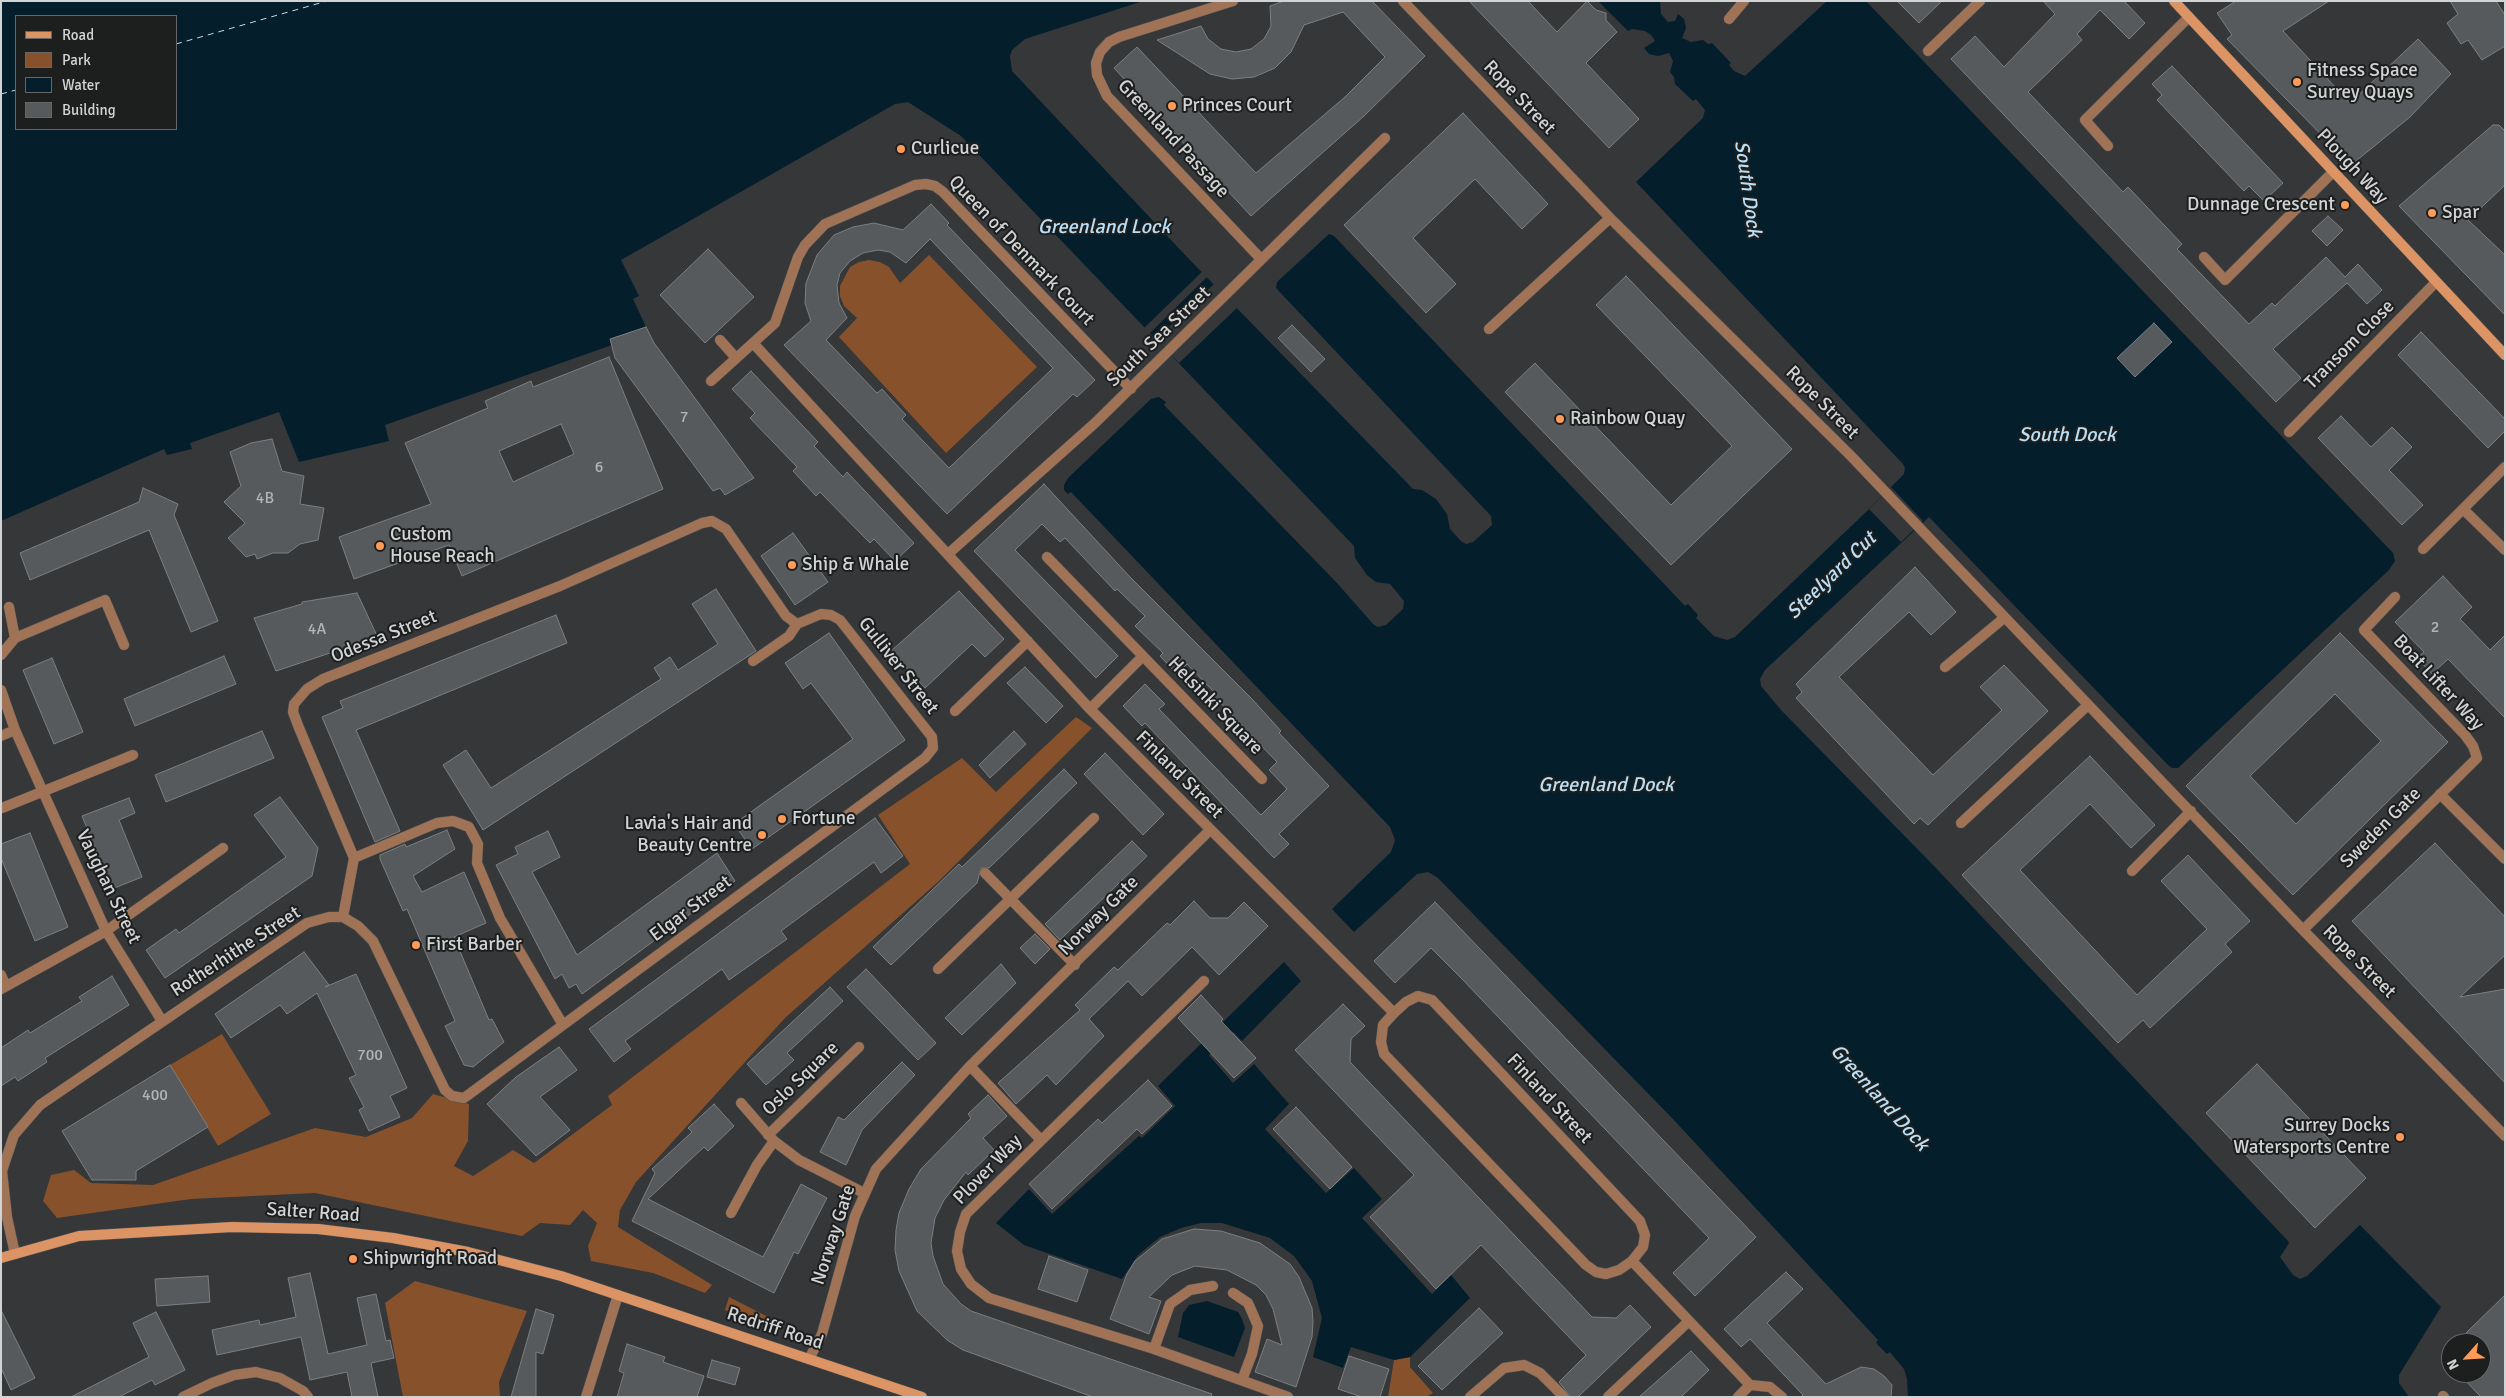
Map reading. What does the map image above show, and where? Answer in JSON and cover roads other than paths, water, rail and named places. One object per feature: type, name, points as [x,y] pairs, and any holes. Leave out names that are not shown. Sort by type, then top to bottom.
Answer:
[{"type":"main road","name":"Plough Way","points":[[2174,1],[2332,173],[2505,355]]},
{"type":"main road","name":"Salter Road","points":[[1,1258],[79,1236],[232,1227],[318,1229],[393,1238],[468,1252],[562,1276],[618,1295]]},
{"type":"main road","name":"Redriff Road","points":[[618,1295],[922,1397]]},
{"type":"street","name":"Greenland Passage","points":[[1233,1],[1119,37],[1109,42],[1100,52],[1096,63],[1097,75],[1107,96],[1261,259]]},
{"type":"street","name":"Rope Street","points":[[1403,1],[1610,218],[1879,486],[2303,930],[2505,1136]]},
{"type":"street","points":[[1729,18],[1744,1]]},
{"type":"street","points":[[1928,51],[1980,1]]},
{"type":"street","points":[[2108,146],[2085,120],[2189,17]]},
{"type":"street","name":"South Sea Street","points":[[948,554],[1131,388],[1226,297],[1261,259],[1324,200],[1385,138]]},
{"type":"street","points":[[2204,257],[2226,280],[2332,173]]},
{"type":"street","name":"Queen of Denmark Court","points":[[711,382],[775,323],[798,257],[814,234],[825,224],[838,217],[915,185],[926,184],[935,186],[943,192],[1131,388]]},
{"type":"street","points":[[1489,329],[1610,218]]},
{"type":"street","name":"Transom Close","points":[[2289,432],[2436,282]]},
{"type":"street","points":[[720,340],[736,358]]},
{"type":"street","points":[[753,343],[948,554]]},
{"type":"street","points":[[2423,549],[2505,467]]},
{"type":"street","points":[[2463,509],[2505,550]]},
{"type":"street","name":"Odessa Street","points":[[354,858],[293,712],[294,704],[307,689],[323,679],[560,586],[702,523],[712,521],[726,528],[786,616],[797,624]]},
{"type":"street","name":"Finland Street","points":[[948,554],[1090,709],[1209,831],[1394,1013]]},
{"type":"street","name":"Helsinki Square","points":[[1047,557],[1262,779]]},
{"type":"street","name":"Boat Lifter Way","points":[[2395,596],[2364,630],[2465,734],[2473,746],[2477,758],[2440,794]]},
{"type":"street","points":[[1,655],[16,638],[105,600],[124,645]]},
{"type":"street","points":[[9,607],[16,638]]},
{"type":"street","name":"Gulliver Street","points":[[753,660],[789,636],[797,624],[822,614],[831,615],[840,620],[932,738],[934,748]]},
{"type":"street","points":[[1945,667],[2004,618]]},
{"type":"street","points":[[955,711],[1028,641]]},
{"type":"street","name":"Helsinki Square","points":[[1090,709],[1142,657]]},
{"type":"street","name":"Vaughan Street","points":[[1,690],[15,730],[106,931],[162,1021]]},
{"type":"street","points":[[1961,823],[2088,705]]},
{"type":"street","points":[[1,736],[15,730]]},
{"type":"street","name":"Elgar Street","points":[[343,917],[358,926],[374,941],[445,1090],[452,1096],[464,1098],[918,764],[934,748]]},
{"type":"street","points":[[2,808],[133,755]]},
{"type":"street","name":"Sweden Gate","points":[[2303,930],[2440,794],[2505,859]]},
{"type":"street","points":[[2132,872],[2191,812]]},
{"type":"street","points":[[938,969],[1094,818]]},
{"type":"street","points":[[343,917],[354,858],[438,823],[454,821],[469,827],[478,844],[477,863],[500,918],[563,1025]]},
{"type":"street","name":"Norway Gate","points":[[809,1359],[822,1334],[864,1193],[876,1169],[891,1150],[970,1066],[1075,965],[1209,831]]},
{"type":"street","points":[[1,975],[4,988],[106,931],[223,848]]},
{"type":"street","points":[[985,873],[1075,965]]},
{"type":"street","name":"Rotherhithe Street","points":[[15,1254],[7,1216],[2,1171],[14,1135],[40,1104],[307,923],[329,917],[343,917]]},
{"type":"street","name":"Plover Way","points":[[1204,981],[966,1214],[960,1232],[957,1251],[960,1269],[971,1284],[989,1298],[1154,1349],[1288,1397]]},
{"type":"street","name":"Finland Street","points":[[1418,996],[1432,1000],[1640,1221],[1645,1235],[1643,1247],[1632,1260],[1619,1270],[1606,1274],[1596,1272],[1586,1265],[1384,1054],[1381,1042],[1384,1026],[1394,1013],[1406,1002],[1418,996]]},
{"type":"street","name":"Oslo Square","points":[[731,1214],[771,1138],[859,1047]]},
{"type":"street","points":[[970,1066],[1041,1140]]},
{"type":"street","name":"Oslo Square","points":[[741,1103],[771,1138],[799,1160],[864,1193]]},
{"type":"street","points":[[1632,1260],[1750,1384],[1770,1387],[1782,1397]]},
{"type":"street","points":[[1154,1349],[1170,1304],[1190,1290],[1214,1286]]},
{"type":"street","points":[[1233,1293],[1248,1303],[1258,1326],[1252,1354],[1242,1380]]},
{"type":"street","points":[[586,1397],[618,1295]]},
{"type":"street","points":[[1608,1397],[1689,1321]]},
{"type":"street","points":[[1470,1397],[1504,1368],[1524,1365],[1540,1373],[1564,1397]]},
{"type":"street","points":[[182,1397],[234,1375],[256,1372],[280,1378],[303,1391],[308,1397]]},
{"type":"street","points":[[1738,1397],[1750,1384]]},
{"type":"water","points":[[1,1],[1143,1],[1025,39],[1012,50],[1010,56],[1012,71],[1187,257],[1413,489],[1422,490],[1436,499],[1447,514],[1450,529],[1461,541],[1466,544],[1473,542],[1492,525],[1491,516],[1276,288],[1277,282],[1329,234],[1334,236],[1685,606],[1688,604],[1698,615],[1696,618],[1714,636],[1727,640],[1735,637],[1866,512],[1904,474],[1905,468],[1636,182],[1703,118],[1705,110],[1696,99],[1693,101],[1675,84],[1674,77],[1670,72],[1673,61],[1669,53],[1658,56],[1649,54],[1644,48],[1655,41],[1651,35],[1645,31],[1632,29],[1628,31],[1598,1],[1660,1],[1661,14],[1668,22],[1675,21],[1678,14],[1684,19],[1686,28],[1682,38],[1691,42],[1703,40],[1708,44],[1712,43],[1731,63],[1729,65],[1734,71],[1745,76],[1827,1],[1866,1],[2393,553],[2395,561],[2389,570],[2178,768],[2172,768],[2168,765],[1929,517],[1765,670],[1760,679],[1761,686],[1781,710],[1934,866],[2288,1241],[2289,1243],[2280,1257],[2293,1275],[2300,1279],[2307,1276],[2360,1225],[2441,1307],[2399,1375],[2399,1383],[2409,1397],[1908,1397],[1907,1379],[1904,1369],[1890,1352],[1887,1354],[1876,1343],[1878,1340],[1672,1118],[1438,878],[1428,872],[1417,874],[1354,932],[1332,909],[1391,852],[1395,840],[1390,827],[1071,492],[1068,494],[1064,490],[1064,485],[1068,478],[1151,399],[1159,397],[1166,402],[1164,405],[1336,582],[1374,625],[1378,627],[1386,625],[1403,609],[1404,601],[1390,584],[1376,582],[1367,575],[1355,558],[1354,546],[961,136],[908,102],[895,104],[621,260],[639,296],[633,299],[646,327],[610,339],[612,345],[385,425],[389,441],[299,462],[279,412],[190,443],[192,449],[167,455],[164,449],[1,521]]},
{"type":"water","points":[[1284,962],[1301,981],[1242,1041],[1233,1032],[1209,1055],[1233,1083],[1254,1064],[1289,1104],[1265,1129],[1326,1193],[1354,1168],[1382,1199],[1362,1218],[1432,1294],[1451,1275],[1470,1298],[1410,1357],[1394,1360],[1351,1347],[1343,1368],[1313,1357],[1322,1318],[1312,1281],[1294,1256],[1270,1238],[1222,1223],[1201,1223],[1181,1228],[1160,1237],[1138,1255],[1122,1279],[1024,1245],[996,1223],[1029,1189],[1052,1214],[1139,1136],[1142,1138],[1175,1106],[1158,1086]]},
{"type":"water","points":[[1207,1301],[1238,1312],[1242,1319],[1245,1328],[1234,1357],[1178,1337],[1183,1313],[1189,1305]]},
{"type":"place","name":"Fitness Space Surrey Quays","points":[[2297,82]]},
{"type":"place","name":"Princes Court","points":[[1172,106]]},
{"type":"place","name":"Curlicue","points":[[901,149]]},
{"type":"place","name":"Dunnage Crescent","points":[[2345,205]]},
{"type":"place","name":"Spar","points":[[2432,213]]},
{"type":"place","name":"Rainbow Quay","points":[[1560,419]]},
{"type":"place","name":"Custom House Reach","points":[[380,546]]},
{"type":"place","name":"Ship & Whale","points":[[792,565]]},
{"type":"place","name":"Fortune","points":[[782,819]]},
{"type":"place","name":"Lavia's Hair and Beauty Centre","points":[[762,835]]},
{"type":"place","name":"First Barber","points":[[416,945]]},
{"type":"place","name":"Surrey Docks Watersports Centre","points":[[2400,1137]]},
{"type":"place","name":"Shipwright Road","points":[[353,1259]]},
{"type":"water label","name":"South Dock","points":[[1747,189]]},
{"type":"water label","name":"Greenland Lock","points":[[1104,228]]},
{"type":"water label","name":"South Dock","points":[[2067,436]]},
{"type":"water label","name":"Steelyard Cut","points":[[1832,576]]},
{"type":"water label","name":"Greenland Dock","points":[[1606,786]]},
{"type":"water label","name":"Greenland Dock","points":[[1879,1098]]}]
